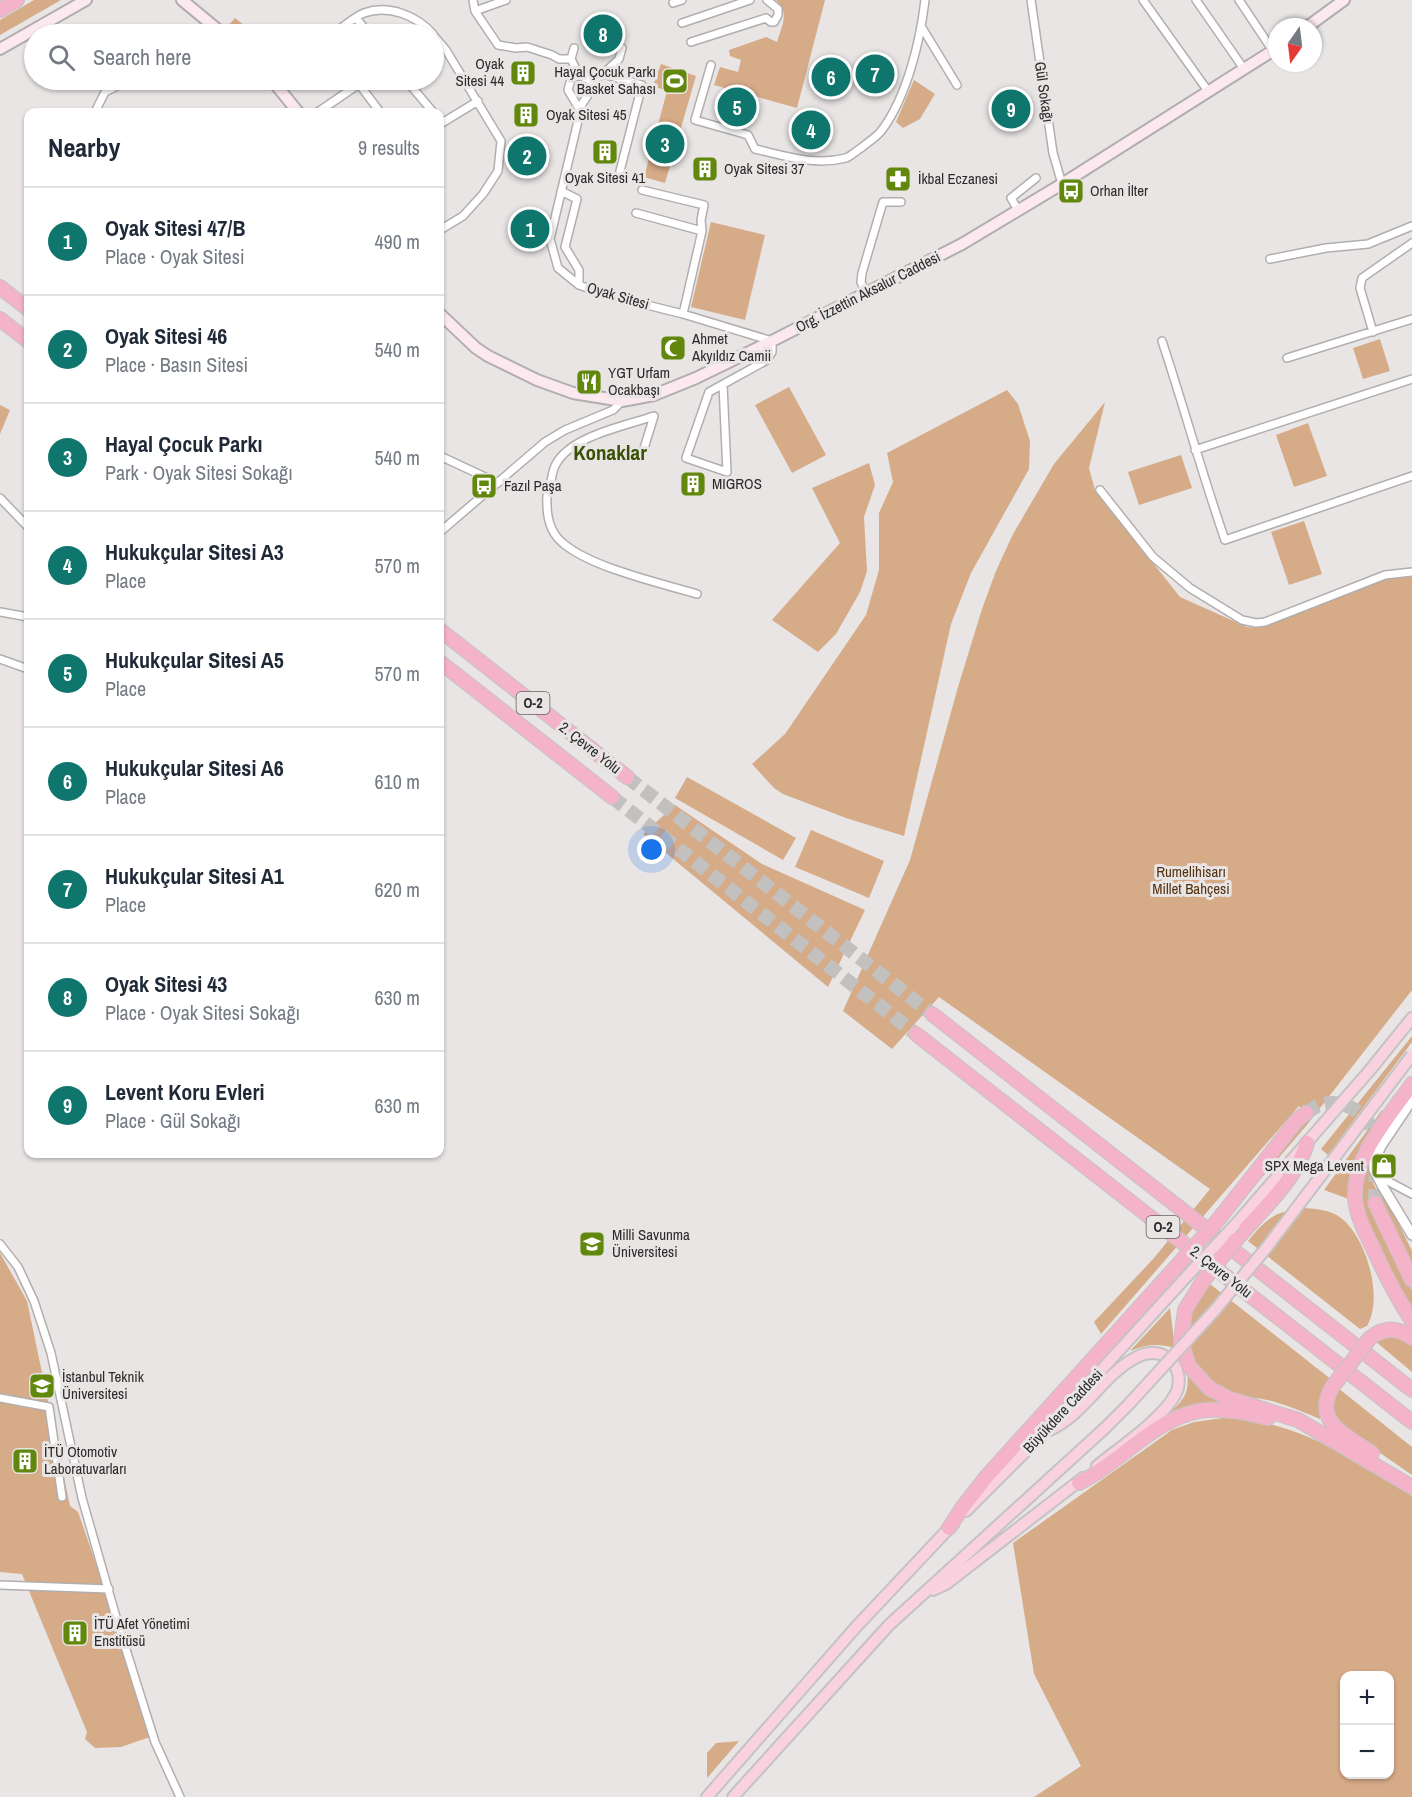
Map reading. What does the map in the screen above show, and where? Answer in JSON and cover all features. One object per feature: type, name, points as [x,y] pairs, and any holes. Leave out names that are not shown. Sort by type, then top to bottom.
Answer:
[{"type":"highway","points":[[0,10],[17,0]]},
{"type":"highway","points":[[0,287],[24,306]]},
{"type":"highway","points":[[0,319],[24,338]]},
{"type":"highway","name":"2. Çevre Yolu","points":[[444,633],[627,777]]},
{"type":"highway","name":"2. Çevre Yolu","points":[[444,665],[612,797]]},
{"type":"highway","name":"2. Çevre Yolu","points":[[932,1014],[1412,1390]]},
{"type":"highway","name":"2. Çevre Yolu","points":[[916,1034],[1412,1422]]},
{"type":"highway","points":[[1412,1084],[1379,1129],[1367,1150],[1356,1181],[1355,1200],[1360,1219],[1381,1266],[1412,1321]]},
{"type":"highway","points":[[950,1528],[962,1508],[987,1476],[1175,1269],[1218,1220],[1297,1120],[1306,1113]]},
{"type":"highway","points":[[1307,1143],[1300,1161],[1288,1179],[1236,1240],[1188,1303],[1181,1341],[1185,1356],[1189,1366],[1198,1377],[1220,1395],[1298,1420],[1412,1487]]},
{"type":"highway","points":[[1375,1203],[1412,1280]]},
{"type":"highway","points":[[1412,1338],[1404,1332],[1391,1329],[1381,1331],[1370,1338],[1328,1393],[1326,1410],[1332,1424],[1412,1479]]},
{"type":"highway","points":[[1079,1483],[1098,1473],[1176,1418],[1199,1410],[1222,1410],[1267,1418],[1300,1427],[1337,1442]]},
{"type":"main road","points":[[45,24],[86,0]]},
{"type":"main road","points":[[182,0],[211,24]]},
{"type":"main road","points":[[1319,18],[1344,0]]},
{"type":"main road","points":[[0,50],[24,36]]},
{"type":"main road","name":"Org. İzzettin Aksalur Caddesi","points":[[444,318],[476,348],[502,364],[573,393],[622,401],[654,395],[696,378],[772,341],[962,244],[1062,184],[1268,54]]},
{"type":"main road","points":[[280,90],[295,108]]},
{"type":"main road","name":"Büyükdere Caddesi","points":[[707,1797],[856,1627],[1043,1434],[1235,1225],[1412,1018]]},
{"type":"main road","points":[[733,1797],[889,1625],[1130,1404],[1215,1310],[1267,1247],[1412,1055]]},
{"type":"main road","points":[[921,1595],[946,1584],[1079,1483],[1167,1405],[1178,1387],[1177,1370],[1174,1364],[1158,1353],[1147,1353],[1136,1358],[1119,1369],[1066,1421],[1043,1434]]},
{"type":"street","points":[[472,0],[475,11],[498,45],[527,47],[559,59],[571,59]]},
{"type":"street","points":[[475,11],[506,0]]},
{"type":"street","points":[[673,3],[682,0]]},
{"type":"street","points":[[682,23],[750,0]]},
{"type":"street","points":[[691,42],[766,18],[774,22],[778,9],[767,0]]},
{"type":"street","points":[[711,64],[695,120],[748,135],[755,149],[809,162],[848,157],[881,132],[899,98],[911,64],[925,0]]},
{"type":"street","name":"Gül Sokağı","points":[[1030,0],[1053,153],[1062,184]]},
{"type":"street","points":[[1143,0],[1208,91]]},
{"type":"street","points":[[1196,0],[1244,69]]},
{"type":"street","points":[[1239,0],[1268,39]]},
{"type":"street","points":[[347,24],[364,13],[392,10],[423,24]]},
{"type":"street","points":[[356,18],[361,24]]},
{"type":"street","points":[[921,26],[957,85]]},
{"type":"street","points":[[574,48],[571,59],[579,75],[592,81],[619,59],[622,48]]},
{"type":"street","points":[[444,49],[501,141],[498,171],[483,194],[463,216],[444,228]]},
{"type":"street","points":[[603,74],[642,85],[620,171]]},
{"type":"street","points":[[579,75],[571,79],[568,90],[581,112]]},
{"type":"street","name":"Oyak Sitesi","points":[[592,81],[581,112],[550,239],[558,268],[579,285],[607,295],[683,314],[772,341]]},
{"type":"street","points":[[97,108],[105,92],[109,90]]},
{"type":"street","points":[[324,108],[350,90]]},
{"type":"street","points":[[364,90],[377,108]]},
{"type":"street","points":[[414,90],[430,108]]},
{"type":"street","points":[[444,122],[478,101]]},
{"type":"street","points":[[1018,210],[1011,198],[1036,178]]},
{"type":"street","points":[[642,190],[704,205],[701,220],[702,231],[683,314]]},
{"type":"street","points":[[561,191],[577,199],[565,247],[579,270],[579,285]]},
{"type":"street","points":[[866,294],[861,282],[862,273],[883,201],[901,202]]},
{"type":"street","points":[[636,213],[702,231]]},
{"type":"street","points":[[1270,259],[1326,248],[1368,243],[1412,226]]},
{"type":"street","points":[[1373,332],[1360,288],[1362,278],[1412,243]]},
{"type":"street","points":[[1287,358],[1412,319]]},
{"type":"street","points":[[723,385],[727,472],[686,458],[709,392],[767,360],[772,352],[772,341]]},
{"type":"street","points":[[1162,341],[1188,419],[1199,468],[1225,540],[1412,476]]},
{"type":"street","points":[[1195,450],[1412,380]]},
{"type":"street","points":[[444,529],[557,434],[612,410],[622,401]]},
{"type":"street","points":[[641,458],[654,416],[585,439],[566,451],[556,464],[546,496],[550,529],[562,543],[581,556],[639,577],[698,594]]},
{"type":"street","points":[[444,458],[498,483]]},
{"type":"street","points":[[1100,490],[1153,557],[1190,588],[1242,620],[1265,622],[1384,575],[1412,572]]},
{"type":"street","points":[[0,498],[24,523]]},
{"type":"street","points":[[0,612],[24,616]]},
{"type":"street","points":[[0,658],[24,667]]},
{"type":"street","points":[[1412,1100],[1380,1146],[1374,1162],[1374,1170],[1380,1177],[1412,1194]]},
{"type":"street","points":[[1380,1177],[1383,1187],[1412,1232]]},
{"type":"street","points":[[0,1244],[18,1267],[29,1287],[44,1330],[58,1383],[82,1498],[108,1589],[155,1742],[180,1797]]},
{"type":"street","points":[[0,1398],[49,1407],[62,1497]]},
{"type":"street","points":[[0,1585],[108,1589]]},
{"type":"green space","points":[[34,0],[61,0],[0,35],[0,20]]},
{"type":"green space","points":[[776,0],[825,0],[797,108],[714,85],[720,67],[738,72],[741,60],[730,56],[729,50],[766,37],[777,42],[784,15]]},
{"type":"green space","points":[[235,18],[242,24],[230,24]]},
{"type":"green space","points":[[661,64],[696,76],[665,183],[644,177],[667,91],[653,86]]},
{"type":"green space","points":[[914,80],[935,94],[920,119],[903,128],[896,122]]},
{"type":"green space","points":[[711,222],[765,235],[745,320],[691,307]]},
{"type":"green space","points":[[1380,339],[1390,371],[1363,379],[1353,348]]},
{"type":"green space","points":[[789,387],[826,455],[792,473],[755,405]]},
{"type":"green space","points":[[1007,390],[1018,404],[1030,441],[1029,469],[971,573],[951,624],[904,836],[846,818],[783,794],[774,788],[752,764],[785,734],[866,615],[879,570],[879,513],[893,482],[887,453]]},
{"type":"green space","name":"Rumelihisarı Millet Bahçesi","points":[[1105,402],[1089,468],[1095,490],[1180,597],[1247,627],[1256,628],[1389,577],[1412,574],[1412,990],[1306,1126],[1234,1210],[1305,1117],[1299,1106],[1101,1334],[1094,1322],[1154,1258],[1210,1189],[939,997],[892,1049],[843,1011],[910,860],[958,687],[996,571],[1013,534],[1054,464]]},
{"type":"green space","points":[[0,405],[10,410],[0,434]]},
{"type":"green space","points":[[1308,423],[1327,476],[1294,487],[1276,435]]},
{"type":"green space","points":[[1181,455],[1192,488],[1139,505],[1128,472]]},
{"type":"green space","points":[[869,463],[875,485],[864,517],[867,571],[860,592],[836,634],[818,652],[772,620],[840,543],[812,488]]},
{"type":"green space","points":[[1304,521],[1322,574],[1289,585],[1271,532]]},
{"type":"green space","points":[[687,777],[796,838],[783,860],[675,798]]},
{"type":"green space","points":[[675,805],[762,864],[865,910],[828,987],[643,834]]},
{"type":"green space","points":[[811,830],[884,861],[869,898],[795,867]]},
{"type":"green space","points":[[1412,1036],[1412,1042],[1328,1155],[1321,1149]]},
{"type":"green space","points":[[1382,1110],[1386,1113],[1349,1199],[1324,1190]]},
{"type":"green space","points":[[1368,1162],[1370,1176],[1375,1187],[1391,1208],[1412,1251],[1412,1270],[1380,1228],[1412,1290],[1412,1310],[1365,1221],[1361,1188]]},
{"type":"green space","points":[[1305,1208],[1324,1210],[1337,1215],[1350,1227],[1358,1239],[1370,1268],[1373,1284],[1372,1314],[1367,1326],[1360,1329],[1248,1241],[1272,1217],[1286,1211]]},
{"type":"green space","points":[[0,1253],[27,1301],[70,1506],[78,1512],[101,1578],[150,1737],[121,1747],[95,1748],[85,1739],[87,1732],[22,1574],[0,1572]]},
{"type":"green space","points":[[1210,1284],[1332,1380],[1319,1402],[1320,1419],[1272,1401],[1223,1389],[1203,1373],[1191,1350],[1188,1326],[1196,1303]]},
{"type":"green space","points":[[1170,1308],[1175,1348],[1152,1345],[1130,1351]]},
{"type":"green space","points":[[1394,1335],[1412,1344],[1412,1372],[1375,1341]]},
{"type":"green space","points":[[1187,1373],[1207,1396],[1222,1403],[1198,1403],[1170,1412],[1179,1404],[1187,1391]]},
{"type":"green space","points":[[1338,1388],[1412,1447],[1412,1475],[1344,1428],[1330,1410]]},
{"type":"green space","points":[[1223,1418],[1274,1425],[1299,1433],[1346,1456],[1412,1496],[1412,1797],[1034,1797],[1081,1766],[1034,1674],[1013,1543],[1172,1430],[1194,1422]]},
{"type":"green space","points":[[739,1741],[707,1778],[707,1753],[716,1743]]},
{"type":"tunnel","points":[[627,777],[932,1014]]},
{"type":"tunnel","points":[[612,797],[916,1034]]},
{"type":"tunnel","points":[[1306,1113],[1323,1104],[1342,1104],[1350,1107],[1365,1118],[1376,1144]]},
{"type":"tunnel","points":[[1375,1203],[1376,1166]]},
{"type":"place","name":"Oyak Sitesi 43","points":[[603,34]]},
{"type":"place","name":"Oyak Sitesi 44","points":[[523,73]]},
{"type":"place","name":"Hukukçular Sitesi A1","points":[[875,74]]},
{"type":"place","name":"Hukukçular Sitesi A6","points":[[831,77]]},
{"type":"place","name":"Hayal Çocuk Parkı Basket Sahası","points":[[675,81]]},
{"type":"place","name":"Hukukçular Sitesi A5","points":[[737,107]]},
{"type":"place","name":"Levent Koru Evleri","points":[[1011,109]]},
{"type":"place","name":"Oyak Sitesi 45","points":[[526,115]]},
{"type":"place","name":"Hukukçular Sitesi A3","points":[[811,130]]},
{"type":"place","name":"Hayal Çocuk Parkı","points":[[665,144]]},
{"type":"place","name":"Oyak Sitesi 41","points":[[605,152]]},
{"type":"place","name":"Oyak Sitesi 46","points":[[527,156]]},
{"type":"place","name":"Oyak Sitesi 37","points":[[705,169]]},
{"type":"place","name":"İkbal Eczanesi","points":[[898,179]]},
{"type":"place","name":"Orhan İlter","points":[[1071,191]]},
{"type":"place","name":"Oyak Sitesi 47/B","points":[[530,229]]},
{"type":"place","name":"Ahmet Akyıldız Camii","points":[[673,348]]},
{"type":"place","name":"YGT Urfam Ocakbaşı","points":[[589,382]]},
{"type":"place","name":"MIGROS","points":[[693,484]]},
{"type":"place","name":"Fazıl Paşa","points":[[484,486]]},
{"type":"place","name":"SPX Mega Levent","points":[[1384,1166]]},
{"type":"place","name":"Milli Savunma Üniversitesi","points":[[592,1244]]},
{"type":"place","name":"İstanbul Teknik Üniversitesi","points":[[42,1386]]},
{"type":"place","name":"İTÜ Otomotiv Laboratuvarları","points":[[25,1461]]},
{"type":"place","name":"İTÜ Afet Yönetimi Enstitüsü","points":[[75,1633]]},
{"type":"district","name":"Konaklar","points":[[610,453]]}]
